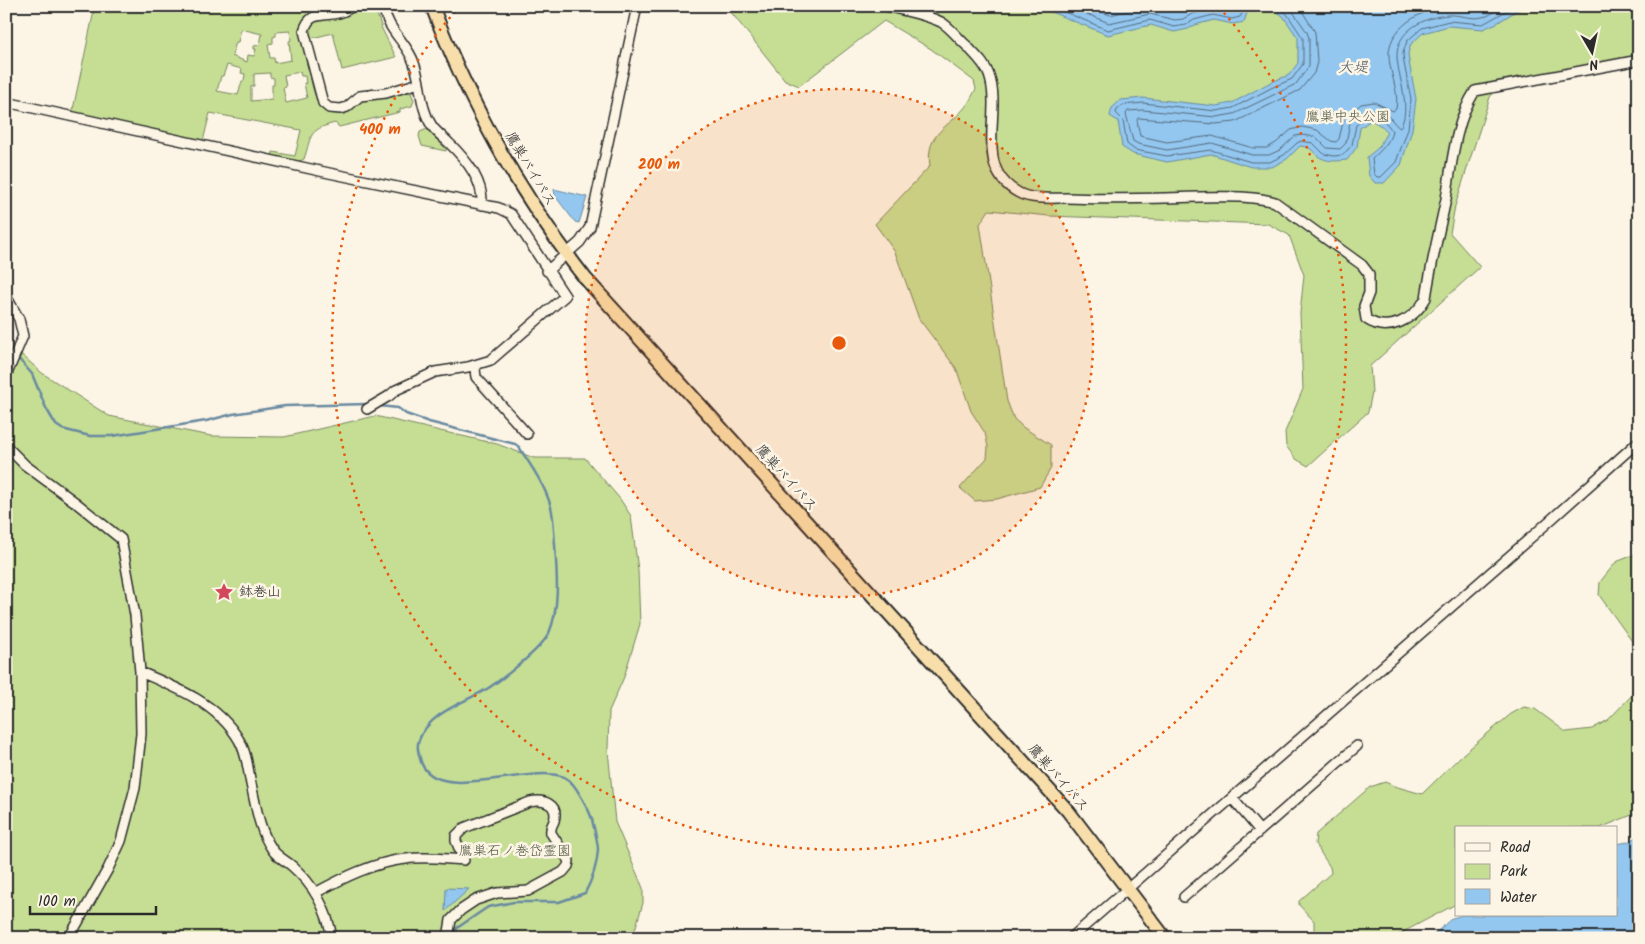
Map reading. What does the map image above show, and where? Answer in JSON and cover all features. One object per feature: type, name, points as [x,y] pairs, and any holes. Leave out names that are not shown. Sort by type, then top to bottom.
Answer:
[{"type":"highway","name":"鷹巣バイパス","points":[[432,6],[471,94],[496,143],[522,188],[567,255],[600,296],[1068,812],[1165,938]]},
{"type":"street","points":[[353,6],[338,13],[319,14],[306,22],[304,31],[323,103],[329,108],[341,109],[347,107],[360,96],[386,93],[419,83]]},
{"type":"street","points":[[383,6],[384,14],[394,33],[414,61],[426,116],[432,128],[459,152],[476,176],[481,188],[482,205]]},
{"type":"street","points":[[547,271],[580,242],[590,227],[637,6]]},
{"type":"street","points":[[886,6],[942,23],[981,62],[989,74],[993,90],[991,142],[995,166],[1002,179],[1019,193],[1034,197],[1119,200],[1185,197],[1260,197],[1275,202],[1362,265],[1369,274],[1369,292],[1364,306],[1366,319],[1373,324],[1387,327],[1403,320],[1420,309],[1426,298],[1455,149],[1465,110],[1475,91],[1639,60]]},
{"type":"street","points":[[6,102],[329,173],[499,208],[511,214],[565,296],[491,360],[468,368],[435,372],[396,390],[367,409]]},
{"type":"street","points":[[6,296],[20,319],[23,336],[6,376]]},
{"type":"street","points":[[478,364],[475,369],[476,377],[527,434]]},
{"type":"street","points":[[1071,938],[1639,441]]},
{"type":"street","points":[[6,446],[25,466],[75,502],[121,539],[135,615],[140,672],[141,734],[135,788],[121,841],[108,869],[69,938]]},
{"type":"street","points":[[140,672],[180,688],[210,709],[228,725],[239,740],[245,754],[258,816],[265,836],[273,850],[283,861],[309,883],[327,917],[332,938]]},
{"type":"street","points":[[1184,897],[1357,746]]},
{"type":"street","points":[[1232,798],[1260,831]]},
{"type":"street","points":[[315,893],[344,878],[385,862],[407,858],[464,860],[456,841],[456,836],[464,828],[530,802],[539,800],[551,805],[555,820],[550,828],[551,833],[569,861],[568,866],[563,872],[528,891],[497,893],[476,900],[461,910],[451,920],[448,938]]},
{"type":"green space","points":[[95,6],[245,6],[255,9],[256,6],[322,6],[334,9],[334,12],[320,11],[311,13],[305,19],[302,26],[303,46],[312,85],[322,108],[334,114],[340,114],[349,111],[366,100],[392,97],[406,92],[411,93],[414,100],[412,106],[400,109],[400,112],[339,127],[335,123],[319,128],[310,139],[304,159],[297,162],[272,157],[273,152],[295,156],[301,130],[210,113],[203,141],[72,114]],"holes":[[[241,29],[262,34],[260,45],[254,46],[254,49],[256,49],[254,56],[248,55],[247,62],[232,56],[236,42],[238,42]],[[290,31],[291,60],[275,63],[274,58],[270,58],[268,44],[273,43],[273,37],[276,36],[276,32]],[[227,65],[242,69],[241,73],[245,74],[244,81],[242,81],[238,95],[217,91],[221,76],[223,76]],[[300,72],[301,76],[305,76],[306,83],[304,83],[307,98],[286,103],[283,88],[286,87],[284,75]],[[270,73],[270,77],[274,78],[272,99],[251,101],[251,86],[254,86],[254,74]]]},
{"type":"green space","name":"鷹巣中央公園","points":[[726,6],[1639,6],[1639,60],[1500,86],[1490,97],[1455,206],[1450,233],[1480,267],[1370,366],[1372,392],[1368,412],[1308,466],[1296,459],[1286,446],[1285,432],[1303,389],[1300,313],[1304,275],[1289,235],[1268,224],[1049,216],[989,210],[980,224],[1007,401],[1014,419],[1024,428],[1051,445],[1051,468],[1040,487],[997,499],[975,501],[960,488],[987,458],[988,447],[985,433],[971,411],[956,368],[919,319],[895,252],[875,224],[930,166],[929,155],[931,145],[940,132],[967,104],[976,89],[974,81],[931,49],[884,21],[799,86],[785,80]]},
{"type":"green space","points":[[363,7],[363,10],[372,7],[376,11],[382,29],[396,57],[342,70],[333,33],[308,39],[311,24],[319,19],[342,18]]},
{"type":"green space","points":[[427,129],[446,151],[422,146],[419,136],[420,132]]},
{"type":"green space","name":"鷹巣石ノ巻岱霊園","points":[[6,336],[13,347],[42,373],[109,416],[211,436],[284,437],[375,416],[497,444],[534,458],[585,458],[620,499],[631,516],[638,570],[640,624],[624,677],[609,711],[608,750],[615,822],[643,888],[643,903],[631,938],[6,938]]},
{"type":"green space","points":[[1639,553],[1639,651],[1599,595],[1600,582],[1616,562]]},
{"type":"green space","points":[[1639,685],[1639,812],[1605,826],[1455,826],[1455,905],[1392,938],[1307,938],[1314,932],[1314,921],[1299,905],[1299,901],[1331,873],[1330,867],[1315,844],[1316,834],[1370,787],[1385,782],[1422,794],[1463,754],[1511,714],[1524,707],[1535,709],[1566,732],[1592,729],[1608,720],[1637,690]]},
{"type":"water","points":[[1036,6],[1253,6],[1247,13],[1244,22],[1233,24],[1214,20],[1174,32],[1151,25],[1108,35]]},
{"type":"water","name":"大堤","points":[[1269,6],[1524,6],[1497,23],[1483,29],[1449,26],[1423,33],[1411,44],[1408,53],[1416,99],[1412,130],[1401,165],[1384,183],[1375,183],[1369,176],[1367,157],[1378,148],[1387,132],[1383,127],[1371,120],[1360,128],[1357,147],[1347,160],[1334,161],[1324,159],[1311,149],[1300,146],[1287,159],[1272,167],[1251,167],[1211,154],[1167,162],[1133,154],[1122,147],[1118,121],[1110,116],[1112,108],[1121,100],[1143,98],[1216,106],[1232,103],[1269,83],[1289,75],[1298,63],[1298,38],[1283,16]]},
{"type":"water","points":[[554,189],[587,197],[579,223],[575,222],[555,196]]},
{"type":"water","points":[[1639,836],[1639,938],[1430,938],[1452,918],[1459,916],[1618,916],[1618,844],[1628,842]]},
{"type":"water","points":[[446,888],[469,889],[445,911]]},
{"type":"waterway","points":[[6,348],[13,354]]},
{"type":"waterway","points":[[17,357],[32,374],[46,408],[56,425],[62,429],[90,436],[112,436],[285,406],[368,404]]},
{"type":"waterway","points":[[379,406],[398,408],[406,414],[429,422],[515,444],[519,447],[541,483],[553,516],[557,590],[555,613],[549,633],[531,654],[505,676],[490,687],[440,714],[424,730],[419,740],[418,748],[421,762],[430,774],[445,781],[464,782],[549,774],[567,779],[577,790],[592,818],[598,847],[595,867],[585,893],[559,902],[514,902],[488,907],[457,928],[456,938]]},
{"type":"place","name":"鉢巻山","points":[[224,592]]}]
